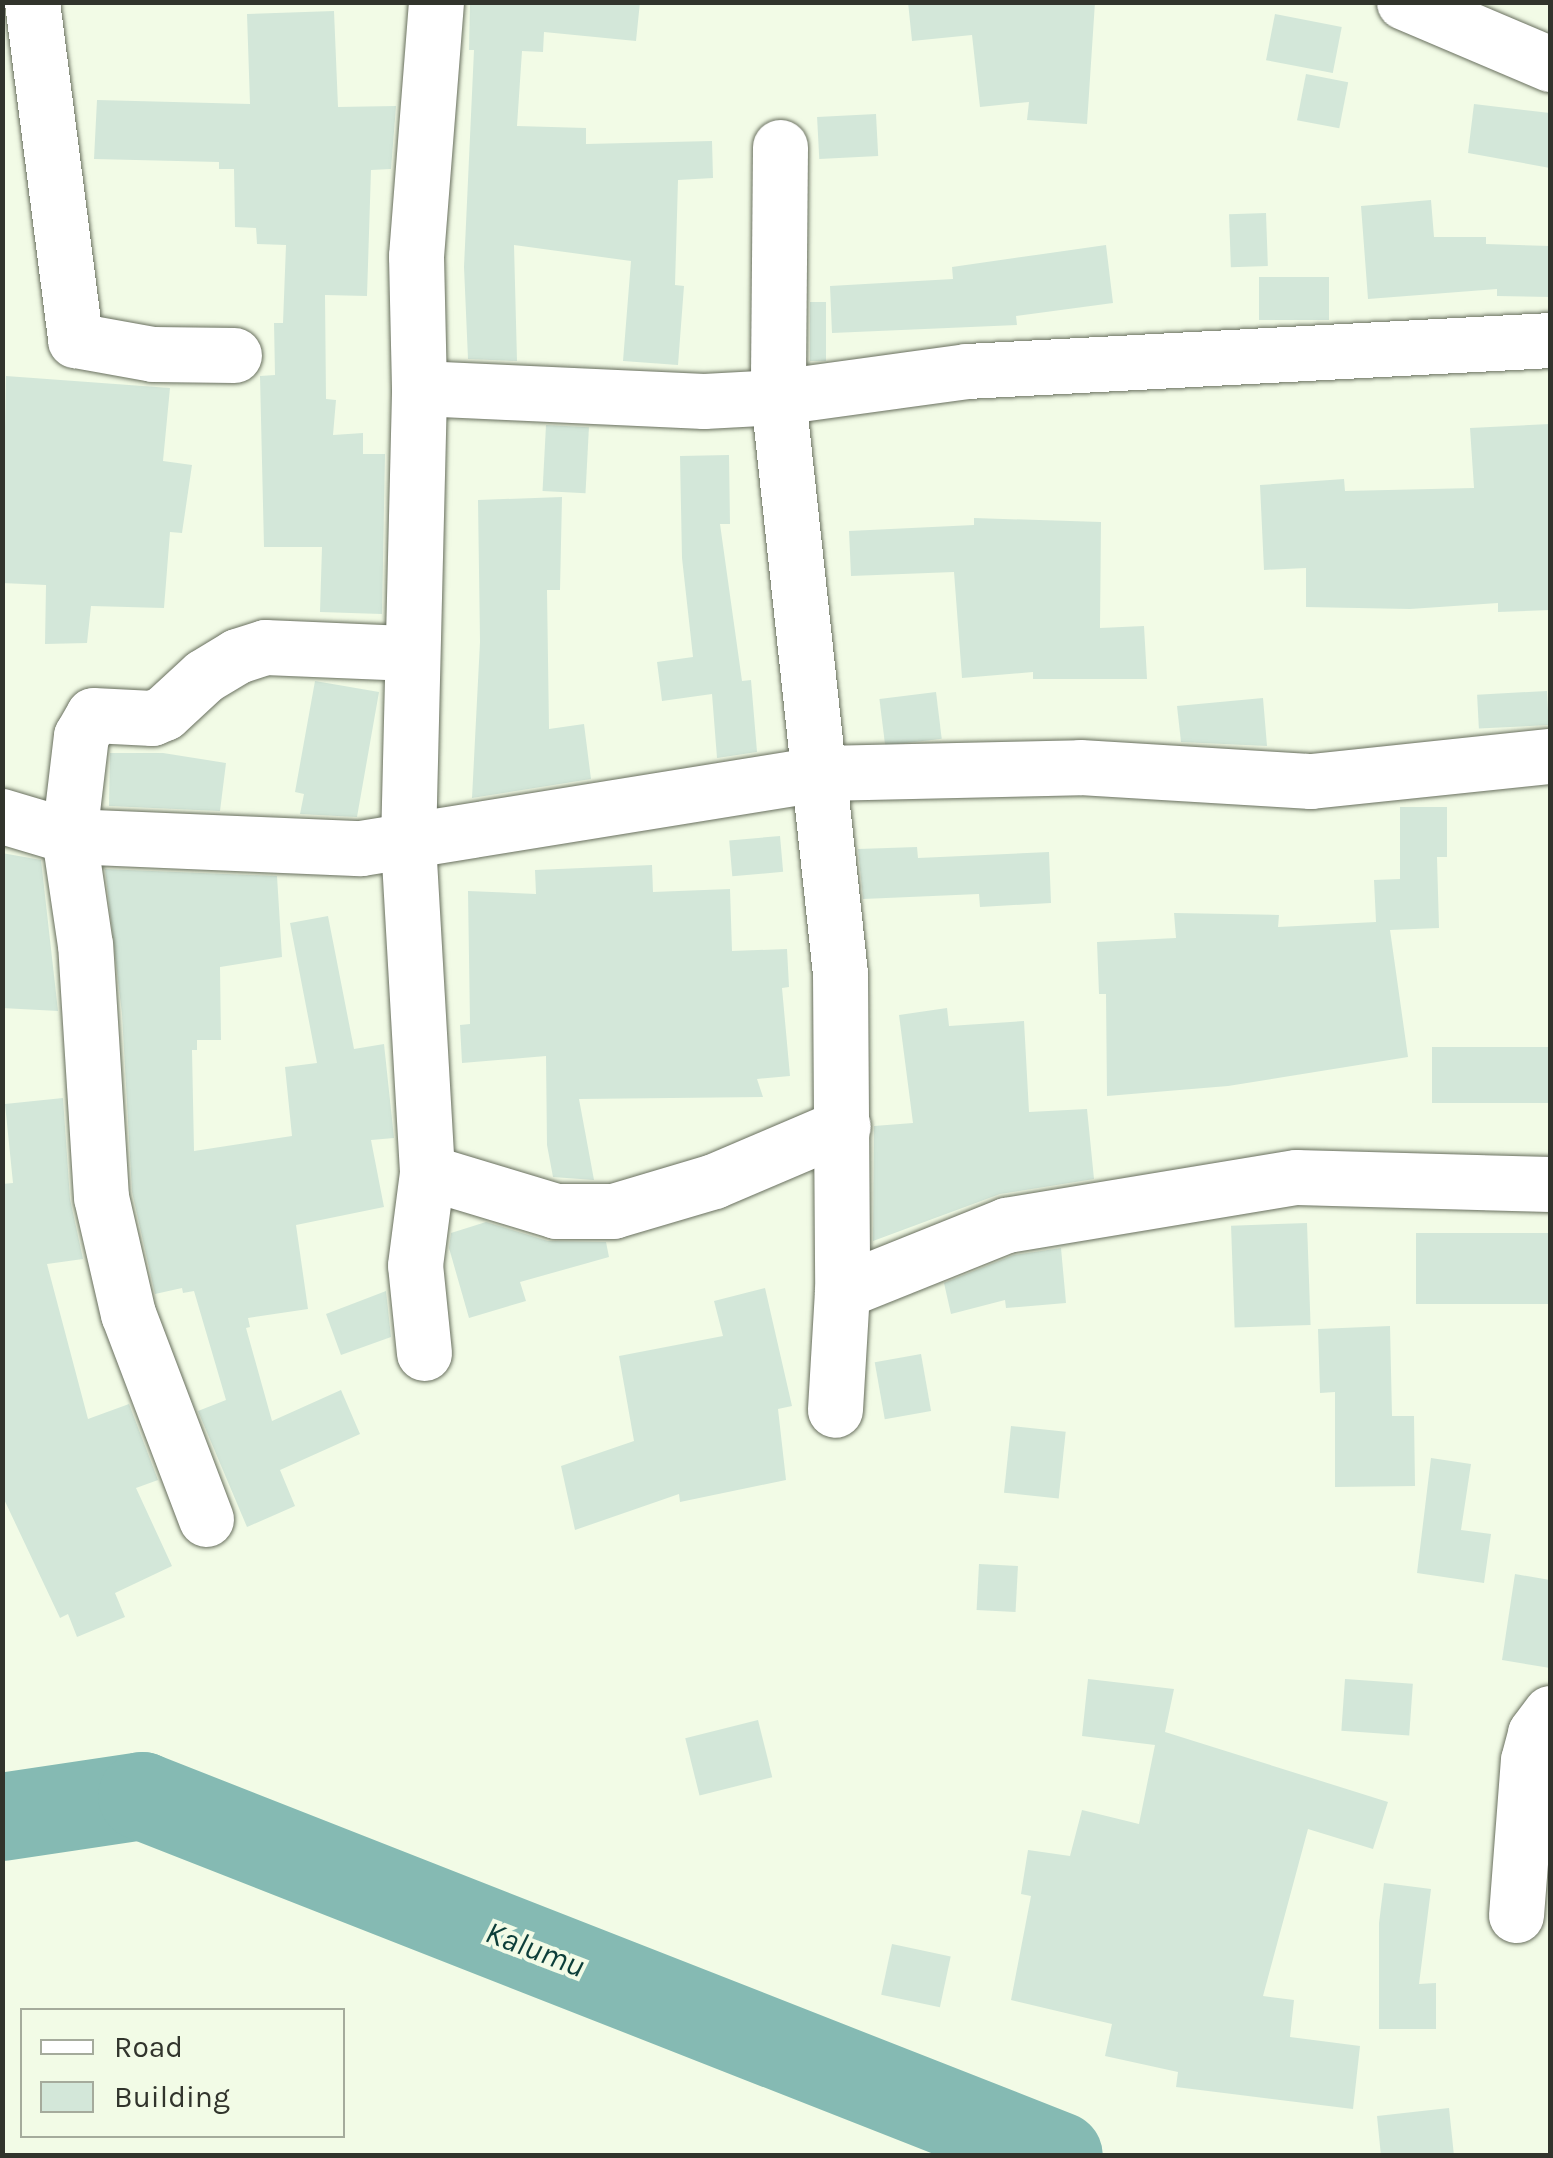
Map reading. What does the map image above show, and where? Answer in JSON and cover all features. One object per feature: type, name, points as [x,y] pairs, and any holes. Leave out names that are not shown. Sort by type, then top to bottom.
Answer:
[{"type":"street","points":[[32,2],[55,210],[75,340],[153,354],[234,356]]},
{"type":"street","points":[[424,1353],[414,1265],[427,1172],[408,843],[419,388],[416,256],[436,2]]},
{"type":"street","points":[[1404,2],[1550,64]]},
{"type":"street","points":[[780,147],[778,397],[822,773],[840,974],[842,1291],[835,1410]]},
{"type":"street","points":[[419,388],[704,401],[778,397],[967,371],[1550,340]]},
{"type":"street","points":[[206,1519],[128,1314],[102,1197],[85,945],[69,836],[81,736],[94,716],[152,718],[164,713],[204,676],[238,656],[265,647],[411,653]]},
{"type":"street","points":[[2,816],[69,836],[361,848],[822,773],[1080,767],[1311,781],[1550,756]]},
{"type":"street","points":[[427,1172],[556,1211],[614,1211],[714,1181],[843,1126]]},
{"type":"street","points":[[842,1291],[1006,1224],[1296,1177],[1550,1184]]},
{"type":"street","points":[[1516,1915],[1528,1760],[1535,1732],[1550,1713]]},
{"type":"building","points":[[470,2],[640,2],[636,41],[544,32],[543,52],[522,51],[517,126],[586,128],[586,144],[712,141],[713,178],[678,180],[675,285],[684,286],[678,365],[623,361],[631,261],[514,245],[517,361],[468,359],[464,267],[474,50],[469,50]]},
{"type":"building","points":[[908,2],[1095,2],[1087,124],[1027,120],[1029,102],[980,107],[972,35],[912,41]]},
{"type":"building","points":[[334,11],[338,107],[396,106],[391,169],[371,170],[367,296],[325,295],[326,399],[336,400],[333,435],[363,433],[363,454],[385,454],[382,614],[320,612],[322,547],[264,547],[260,376],[275,375],[274,323],[283,323],[286,245],[257,244],[256,228],[235,227],[234,169],[219,169],[219,162],[94,159],[97,100],[250,104],[247,14]]},
{"type":"building","points":[[1275,14],[1342,27],[1333,73],[1266,60]]},
{"type":"building","points":[[1306,74],[1348,82],[1339,128],[1297,120]]},
{"type":"building","points":[[1474,104],[1550,113],[1550,168],[1468,153]]},
{"type":"building","points":[[876,114],[878,156],[819,159],[817,117]]},
{"type":"building","points":[[1431,200],[1434,237],[1486,237],[1486,244],[1550,246],[1550,297],[1497,296],[1497,289],[1368,299],[1361,206]]},
{"type":"building","points":[[1266,213],[1268,266],[1231,267],[1229,214]]},
{"type":"building","points":[[1106,245],[1113,303],[1016,316],[1017,325],[832,333],[830,286],[953,279],[952,267]]},
{"type":"building","points":[[1259,277],[1329,277],[1329,320],[1259,320]]},
{"type":"building","points":[[810,302],[826,302],[826,361],[810,361]]},
{"type":"building","points":[[6,376],[170,388],[163,461],[192,465],[182,533],[170,532],[164,608],[91,606],[87,643],[45,644],[46,585],[2,583]]},
{"type":"building","points":[[1550,424],[1550,610],[1498,612],[1498,603],[1410,609],[1306,607],[1306,568],[1264,570],[1260,485],[1344,479],[1345,491],[1474,488],[1470,428]]},
{"type":"building","points":[[546,425],[589,427],[585,493],[543,491]]},
{"type":"building","points":[[729,455],[730,524],[720,524],[742,681],[751,680],[757,752],[717,758],[712,694],[662,701],[657,662],[693,657],[682,558],[680,456]]},
{"type":"building","points":[[562,497],[560,590],[547,590],[549,729],[584,724],[591,779],[472,798],[480,642],[478,500]]},
{"type":"building","points":[[974,518],[1101,522],[1100,628],[1144,626],[1147,679],[1033,679],[1033,672],[962,678],[954,572],[851,576],[849,531],[974,525]]},
{"type":"building","points":[[315,681],[379,692],[357,817],[300,814],[304,794],[295,792]]},
{"type":"building","points":[[1547,691],[1549,725],[1479,729],[1477,695]]},
{"type":"building","points":[[936,692],[942,739],[885,746],[879,699]]},
{"type":"building","points":[[1263,698],[1267,746],[1181,742],[1177,706]]},
{"type":"building","points":[[110,753],[163,753],[226,763],[220,811],[109,806]]},
{"type":"building","points":[[1400,807],[1447,807],[1447,857],[1437,857],[1439,928],[1390,930],[1408,1057],[1228,1086],[1107,1096],[1106,994],[1099,994],[1097,942],[1176,938],[1174,913],[1279,915],[1278,927],[1376,922],[1374,880],[1400,879]]},
{"type":"building","points":[[780,836],[783,872],[732,876],[729,840]]},
{"type":"building","points":[[917,847],[918,858],[1049,852],[1051,903],[980,907],[979,894],[863,899],[858,849]]},
{"type":"building","points":[[2,853],[41,860],[58,1011],[2,1008]]},
{"type":"building","points":[[652,865],[653,892],[730,889],[732,951],[787,949],[789,987],[782,988],[790,1076],[757,1079],[763,1097],[579,1099],[594,1180],[553,1177],[547,1145],[546,1056],[462,1063],[460,1025],[470,1024],[468,891],[536,894],[535,870]]},
{"type":"building","points":[[105,869],[277,876],[282,957],[220,967],[221,1040],[197,1040],[197,1050],[192,1050],[194,1151],[292,1136],[285,1067],[317,1063],[290,923],[328,916],[354,1049],[384,1044],[394,1138],[371,1140],[384,1207],[296,1225],[308,1309],[248,1318],[250,1327],[246,1328],[272,1421],[341,1390],[360,1434],[280,1470],[295,1506],[247,1527],[198,1411],[226,1400],[194,1291],[183,1293],[182,1288],[155,1294],[132,1192],[122,1014]]},
{"type":"building","points":[[947,1008],[949,1026],[1024,1021],[1029,1112],[1087,1109],[1094,1179],[1000,1194],[873,1241],[874,1126],[913,1123],[899,1015]]},
{"type":"building","points":[[1432,1047],[1550,1047],[1550,1103],[1432,1103]]},
{"type":"building","points":[[63,1098],[70,1199],[83,1259],[47,1264],[88,1419],[129,1404],[158,1480],[136,1488],[172,1566],[115,1593],[125,1617],[77,1637],[68,1614],[60,1618],[2,1495],[2,1184],[13,1183],[5,1104]]},
{"type":"building","points":[[486,1222],[548,1241],[606,1242],[609,1257],[520,1282],[526,1301],[469,1318],[449,1248],[451,1233]]},
{"type":"building","points":[[1307,1223],[1311,1325],[1235,1328],[1231,1226]]},
{"type":"building","points":[[1416,1233],[1550,1233],[1550,1304],[1416,1304]]},
{"type":"building","points":[[1061,1248],[1066,1303],[1006,1308],[1005,1300],[951,1314],[944,1283],[1014,1255]]},
{"type":"building","points":[[765,1288],[792,1406],[778,1409],[786,1480],[680,1502],[679,1494],[575,1530],[561,1466],[634,1441],[619,1356],[723,1336],[714,1301]]},
{"type":"building","points":[[386,1291],[391,1337],[341,1355],[326,1314]]},
{"type":"building","points":[[1390,1326],[1392,1416],[1414,1416],[1415,1486],[1335,1487],[1335,1392],[1320,1393],[1318,1329]]},
{"type":"building","points":[[921,1354],[931,1411],[885,1419],[875,1362]]},
{"type":"building","points":[[1011,1426],[1066,1432],[1059,1498],[1004,1493]]},
{"type":"building","points":[[1431,1458],[1471,1464],[1461,1530],[1491,1534],[1484,1583],[1417,1573]]},
{"type":"building","points":[[979,1564],[1018,1566],[1016,1612],[977,1610]]},
{"type":"building","points":[[1515,1574],[1550,1580],[1550,1668],[1502,1660]]},
{"type":"building","points":[[1088,1679],[1174,1689],[1165,1732],[1388,1802],[1373,1849],[1308,1829],[1263,1996],[1294,2000],[1290,2037],[1360,2046],[1353,2109],[1176,2087],[1178,2072],[1105,2056],[1112,2024],[1011,2000],[1031,1896],[1021,1894],[1028,1850],[1070,1856],[1082,1810],[1139,1824],[1155,1745],[1082,1736]]},
{"type":"building","points":[[1345,1679],[1413,1684],[1409,1736],[1341,1731]]},
{"type":"building","points":[[758,1720],[772,1777],[700,1795],[685,1738]]},
{"type":"building","points":[[1384,1883],[1431,1889],[1419,1984],[1436,1983],[1436,2029],[1379,2029],[1379,1923]]},
{"type":"building","points":[[892,1944],[951,1956],[940,2007],[881,1995]]},
{"type":"building","points":[[1449,2108],[1454,2156],[1381,2156],[1377,2116]]},
{"type":"waterway","name":"Kalumu","points":[[2,1817],[142,1796],[1059,2156]]}]
